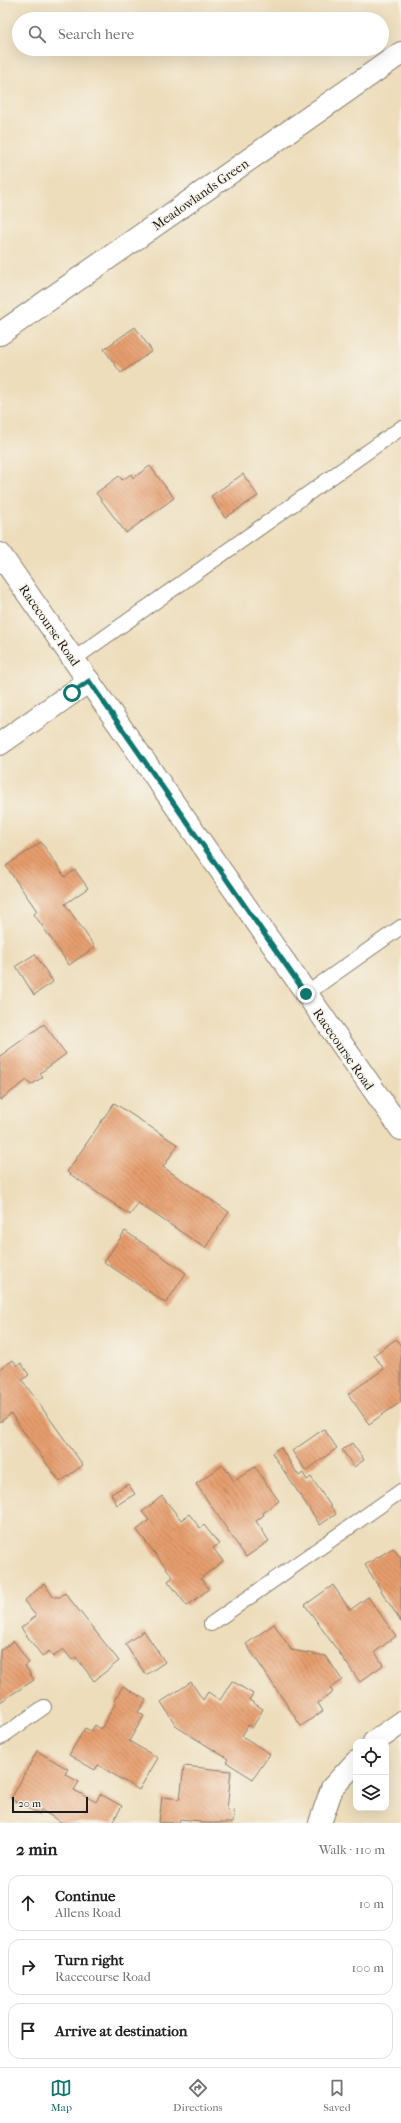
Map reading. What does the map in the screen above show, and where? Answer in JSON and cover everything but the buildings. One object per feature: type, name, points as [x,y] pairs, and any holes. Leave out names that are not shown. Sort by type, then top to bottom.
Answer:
[{"type":"street","name":"Meadowlands Green","points":[[0,334],[401,53]]},
{"type":"street","name":"Racecourse Road","points":[[0,554],[401,1129]]},
{"type":"street","points":[[0,744],[89,681]]},
{"type":"street","points":[[378,1739],[401,1723]]},
{"type":"street","points":[[320,1823],[332,1788],[353,1765]]},
{"type":"lane","points":[[74,659],[401,428]]},
{"type":"lane","points":[[306,994],[401,927]]},
{"type":"lane","points":[[212,1624],[401,1491]]},
{"type":"lane","points":[[0,1738],[44,1707]]},
{"type":"route","points":[[72,693],[89,681],[306,994]]}]
